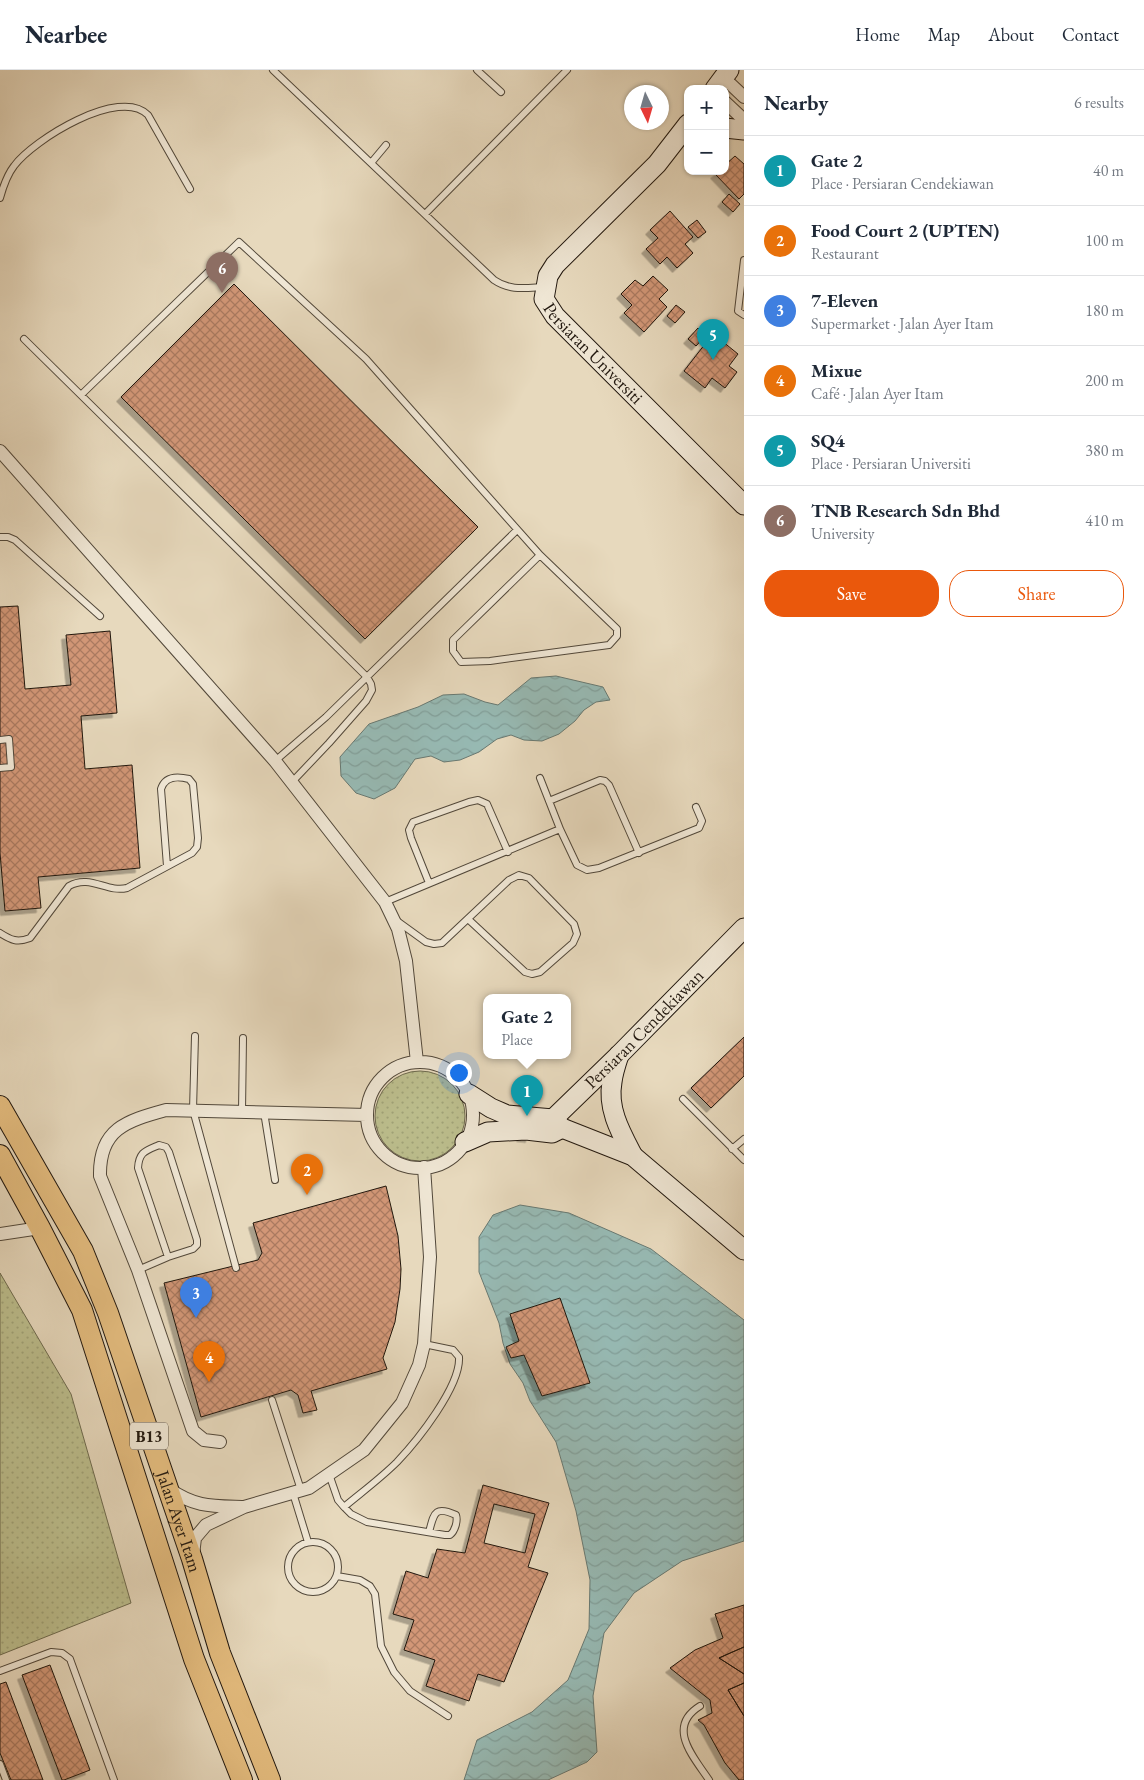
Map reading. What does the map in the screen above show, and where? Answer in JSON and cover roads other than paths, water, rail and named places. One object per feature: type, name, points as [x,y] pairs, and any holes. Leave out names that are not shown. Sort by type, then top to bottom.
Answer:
[{"type":"main road","name":"Jalan Ayer Itam","points":[[0,1106],[83,1251],[108,1313],[192,1560],[220,1653],[270,1780]]},
{"type":"main road","name":"Jalan Ayer Itam","points":[[1,1157],[82,1310],[194,1660],[242,1780]]},
{"type":"street","points":[[723,79],[744,97]]},
{"type":"street","points":[[729,106],[744,120]]},
{"type":"street","points":[[729,128],[744,130]]},
{"type":"street","name":"Persiaran Universiti","points":[[682,138],[556,265],[548,276],[544,300],[555,316],[744,506]]},
{"type":"street","points":[[0,452],[275,761],[385,902],[398,929],[406,961],[417,1062]]},
{"type":"street","name":"Persiaran Cendekiawan","points":[[556,1127],[619,1055],[744,928]]},
{"type":"street","points":[[619,1055],[611,1082],[612,1105],[617,1125],[633,1156]]},
{"type":"street","points":[[469,1094],[473,1114],[472,1124],[465,1142],[451,1157],[434,1165],[424,1167],[404,1165],[388,1156],[370,1134],[367,1106],[373,1090],[384,1076],[399,1066],[417,1062],[436,1064],[459,1080],[469,1094],[491,1108],[507,1115],[556,1127],[633,1156],[744,1250]]},
{"type":"street","points":[[220,1442],[204,1440],[193,1431],[138,1270],[100,1176],[100,1161],[104,1144],[120,1126],[139,1117],[166,1110],[367,1115]]},
{"type":"street","points":[[465,1142],[488,1132],[556,1127]]},
{"type":"street","points":[[192,1560],[195,1538],[206,1525],[244,1507],[309,1488],[364,1450],[402,1403],[419,1366],[424,1344],[430,1257],[424,1167]]},
{"type":"street","points":[[0,1234],[40,1228]]},
{"type":"street","points":[[166,1487],[184,1499],[205,1506],[244,1507]]},
{"type":"lane","points":[[274,70],[494,280],[503,286],[514,289],[546,287]]},
{"type":"lane","points":[[477,70],[501,92]]},
{"type":"lane","points":[[425,214],[567,70]]},
{"type":"lane","points":[[0,198],[6,179],[14,166],[22,157],[51,134],[95,114],[112,108],[127,107],[144,110],[148,115],[190,189]]},
{"type":"lane","points":[[371,163],[386,145]]},
{"type":"lane","points":[[82,394],[240,242],[366,359],[540,555],[617,629],[617,636],[609,645],[461,662],[453,651],[453,640],[540,555]]},
{"type":"lane","points":[[744,260],[738,310],[744,315]]},
{"type":"lane","points":[[24,338],[367,677],[372,690],[366,701],[292,782]]},
{"type":"lane","points":[[275,761],[367,677],[517,530]]},
{"type":"lane","points":[[0,537],[8,537],[15,540],[100,616]]},
{"type":"lane","points":[[0,740],[9,739],[11,767],[0,768]]},
{"type":"lane","points":[[0,934],[12,941],[20,942],[30,938],[69,886],[76,883],[86,881],[110,889],[127,888],[192,853],[197,847],[198,838],[193,784],[189,779],[168,778],[163,782],[161,789],[167,866]]},
{"type":"lane","points":[[540,778],[560,829],[577,865],[587,870],[599,868],[699,828],[702,821],[696,807]]},
{"type":"lane","points":[[549,801],[600,780],[605,781],[609,785],[639,853]]},
{"type":"lane","points":[[429,883],[411,838],[409,830],[413,822],[478,800],[487,804],[508,852]]},
{"type":"lane","points":[[385,902],[560,829]]},
{"type":"lane","points":[[392,918],[426,942],[442,944],[468,919],[509,880],[519,875],[529,878],[568,917],[574,924],[577,934],[573,943],[540,972],[532,974],[525,972],[468,919]]},
{"type":"lane","points":[[195,1036],[193,1110],[236,1268]]},
{"type":"lane","points":[[242,1112],[243,1038]]},
{"type":"lane","points":[[683,1099],[744,1160]]},
{"type":"lane","points":[[264,1112],[275,1180]]},
{"type":"lane","points":[[732,1149],[744,1139]]},
{"type":"lane","points":[[138,1270],[193,1249],[197,1245],[169,1152],[166,1147],[159,1145],[144,1151],[139,1158],[138,1168],[168,1257]]},
{"type":"lane","points":[[344,1507],[397,1462],[435,1415],[458,1374],[459,1357],[453,1350],[424,1344]]},
{"type":"lane","points":[[272,1400],[297,1492],[308,1542]]},
{"type":"lane","points":[[329,1474],[338,1500],[351,1514],[367,1522],[429,1532],[450,1535],[454,1532],[456,1515],[436,1511],[429,1532]]},
{"type":"lane","points":[[308,1542],[323,1544],[335,1554],[339,1568],[333,1584],[318,1592],[309,1592],[294,1584],[288,1568],[289,1559],[293,1552],[308,1542]]},
{"type":"lane","points":[[337,1576],[360,1580],[370,1586],[375,1594],[382,1646],[394,1672],[410,1691],[448,1716]]},
{"type":"lane","points":[[0,1671],[51,1652],[62,1652],[70,1659],[114,1780]]},
{"type":"lane","points":[[700,1706],[691,1712],[685,1720],[684,1734],[687,1748],[709,1780]]},
{"type":"lane","points":[[0,1764],[6,1780]]},
{"type":"water","points":[[556,676],[603,687],[610,700],[596,702],[584,710],[575,721],[559,734],[542,741],[524,740],[511,735],[497,739],[479,752],[460,760],[444,762],[431,756],[415,759],[395,788],[374,799],[356,793],[341,776],[340,757],[369,724],[418,707],[443,695],[464,694],[498,705],[531,678]]},
{"type":"water","points":[[520,1205],[569,1213],[651,1249],[744,1320],[744,1541],[682,1561],[634,1593],[604,1633],[593,1696],[597,1752],[587,1762],[548,1780],[464,1780],[477,1740],[532,1712],[568,1680],[589,1629],[590,1580],[576,1511],[556,1442],[530,1401],[523,1383],[510,1364],[499,1323],[479,1272],[479,1237],[493,1215]]},
{"type":"place","name":"TNB Research Sdn Bhd","points":[[222,293]]},
{"type":"place","name":"SQ4","points":[[713,360]]},
{"type":"place","name":"Gate 2","points":[[527,1116]]},
{"type":"place","name":"Food Court 2 (UPTEN)","points":[[307,1195]]},
{"type":"place","name":"7-Eleven","points":[[196,1318]]},
{"type":"place","name":"Mixue","points":[[209,1382]]}]
